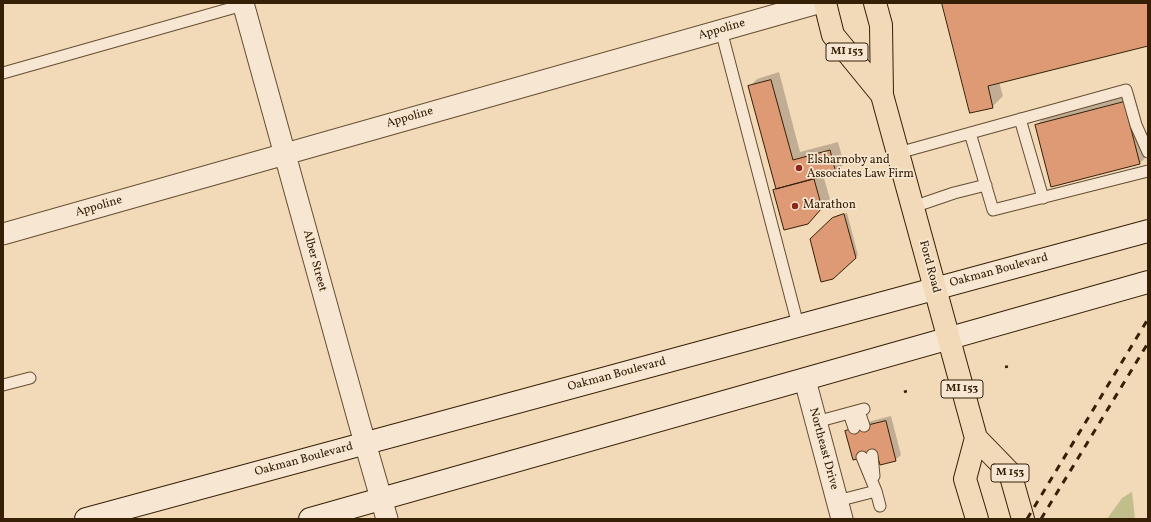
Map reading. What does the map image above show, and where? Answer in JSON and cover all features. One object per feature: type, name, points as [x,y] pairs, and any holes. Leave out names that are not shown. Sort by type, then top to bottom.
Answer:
[{"type":"main road","name":"Ford Road","points":[[825,3],[833,35],[882,95]]},
{"type":"main road","name":"Ford Road","points":[[875,3],[882,25],[882,95],[976,438],[1010,473],[1023,519]]},
{"type":"main road","points":[[976,438],[965,479],[977,519]]},
{"type":"street","name":"Appoline","points":[[3,234],[818,3]]},
{"type":"street","name":"Alber Street","points":[[243,4],[384,509]]},
{"type":"street","name":"Oakman Boulevard","points":[[86,519],[1148,231]]},
{"type":"street","points":[[310,519],[384,509],[805,380],[1148,282]]},
{"type":"street","name":"Northeast Drive","points":[[805,380],[839,510]]},
{"type":"lane","points":[[3,73],[243,4]]},
{"type":"lane","points":[[721,30],[798,325]]},
{"type":"lane","points":[[898,153],[1126,90],[1136,125],[1148,152]]},
{"type":"lane","points":[[1020,119],[1043,198]]},
{"type":"lane","points":[[970,133],[993,210],[1148,171]]},
{"type":"lane","points":[[913,207],[986,184]]},
{"type":"lane","points":[[3,385],[30,378]]},
{"type":"lane","points":[[816,422],[857,411],[859,427]]},
{"type":"lane","points":[[867,456],[880,506]]},
{"type":"lane","points":[[839,510],[876,491]]},
{"type":"path","points":[[1005,367],[1010,366]]},
{"type":"shaded area","points":[[1132,492],[1135,519],[1107,519],[1122,498]]},
{"type":"building","points":[[942,3],[1148,3],[1148,46],[988,86],[993,108],[970,113]]},
{"type":"building","points":[[771,80],[793,160],[830,150],[836,173],[776,189],[748,86]]},
{"type":"building","points":[[1124,102],[1140,164],[1051,187],[1035,125]]},
{"type":"building","points":[[814,179],[822,208],[808,224],[784,230],[773,190]]},
{"type":"building","points":[[844,214],[856,258],[833,279],[821,282],[810,239],[832,218]]},
{"type":"building","points":[[886,421],[896,461],[880,465],[877,454],[853,460],[845,431]]},
{"type":"railway","points":[[1027,519],[1148,319]]},
{"type":"railway","points":[[1041,519],[1148,343]]},
{"type":"place","name":"Elsharnoby and Associates Law Firm","points":[[799,168]]},
{"type":"place","name":"Marathon","points":[[795,206]]}]
